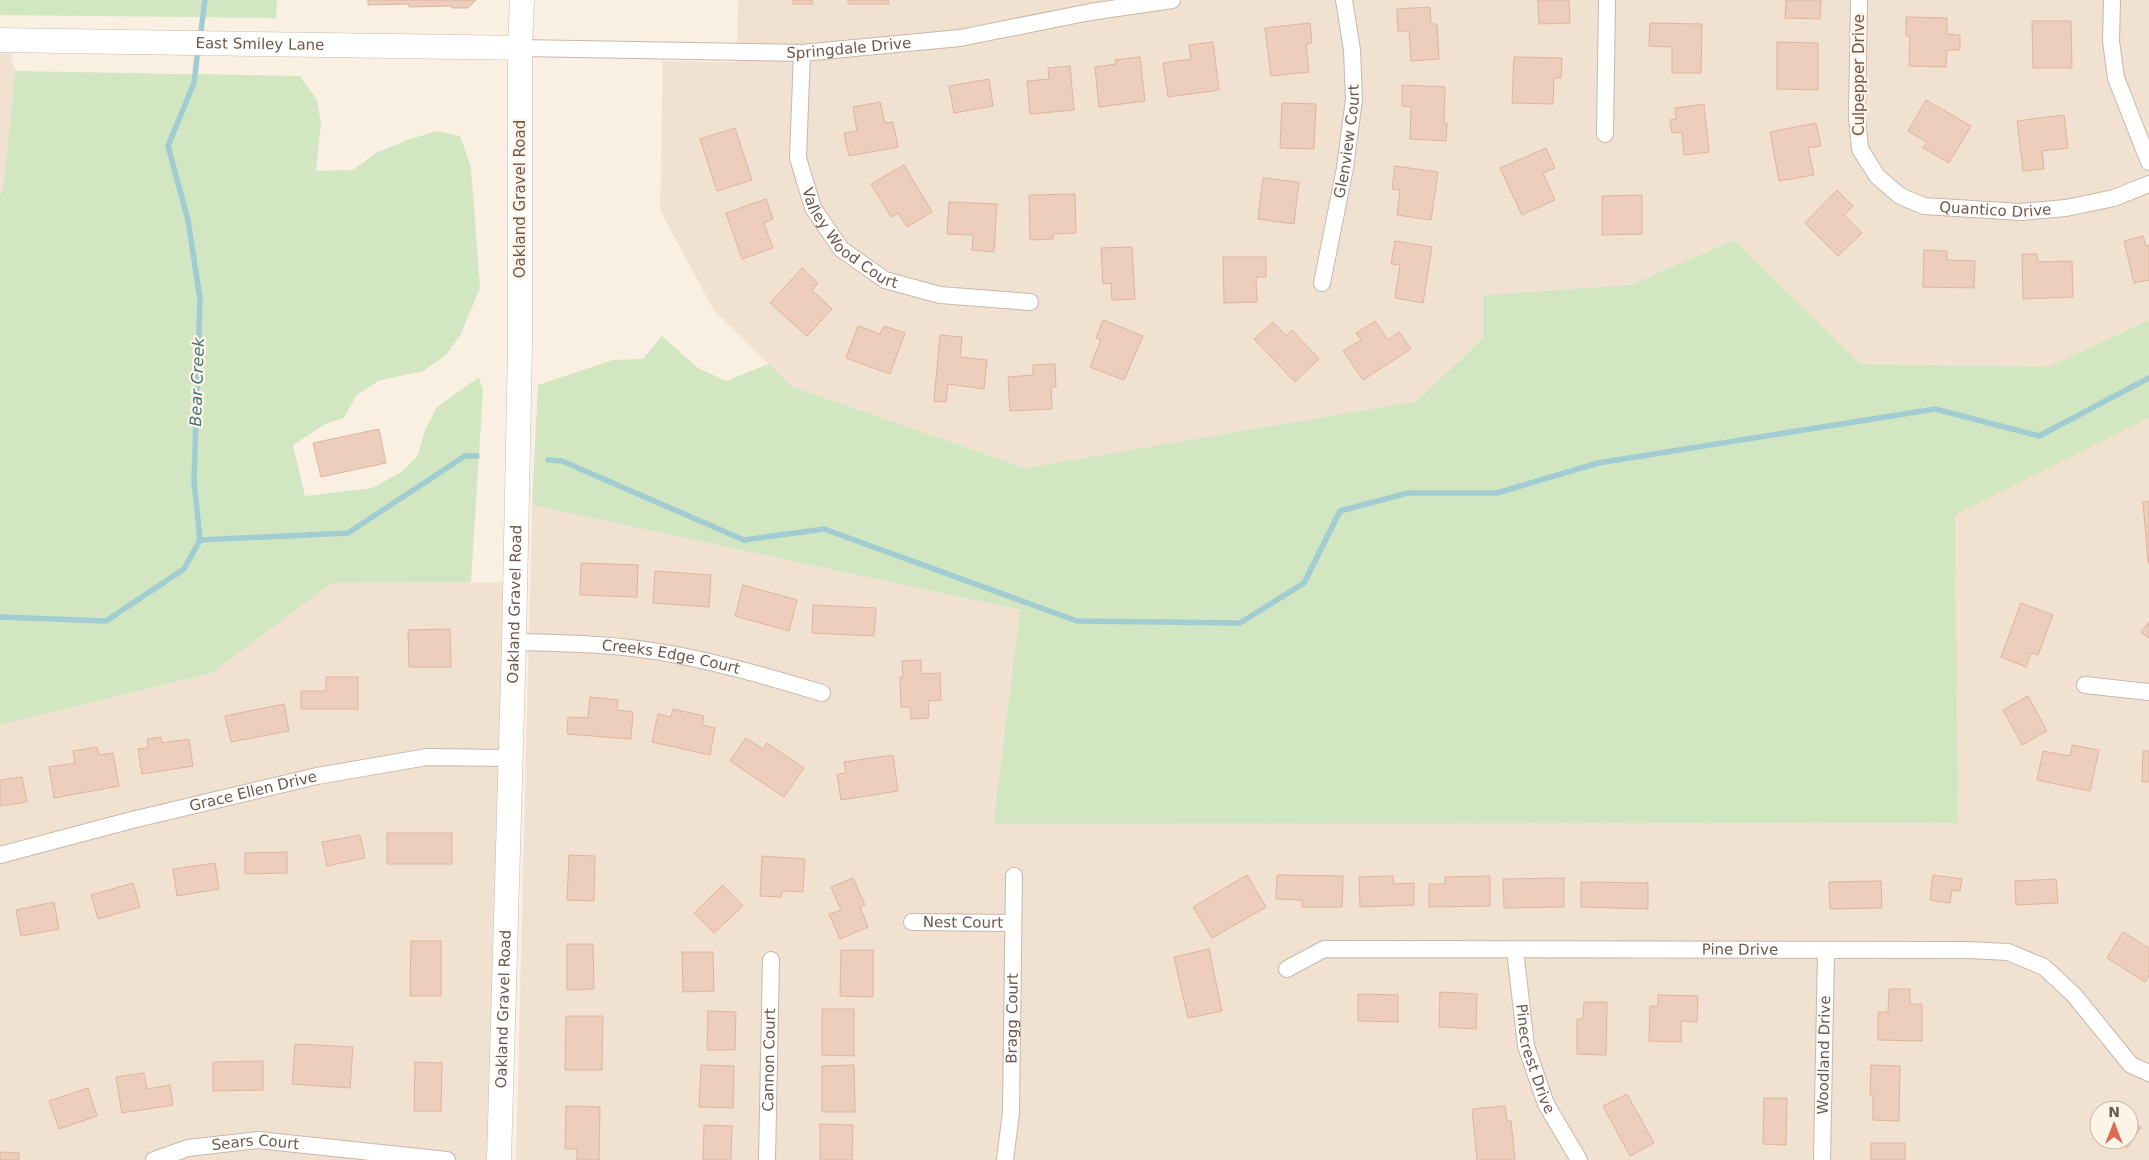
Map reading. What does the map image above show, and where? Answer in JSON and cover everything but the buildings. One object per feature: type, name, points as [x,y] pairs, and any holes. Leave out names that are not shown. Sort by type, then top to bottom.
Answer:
[{"type":"street","name":"Oakland Gravel Road","points":[[499,1160],[514,642],[520,346],[520,48],[522,0]]},
{"type":"street","name":"Springdale Drive","points":[[520,48],[802,53],[960,38],[1090,6],[1172,0]]},
{"type":"street","name":"Glenview Court","points":[[1322,283],[1345,168],[1354,99],[1352,50],[1344,0]]},
{"type":"street","points":[[1605,134],[1607,0]]},
{"type":"street","name":"Culpepper Drive","points":[[1859,0],[1857,117],[1860,149]]},
{"type":"street","points":[[2112,0],[2111,41],[2116,78],[2149,162]]},
{"type":"street","name":"East Smiley Lane","points":[[0,40],[520,48]]},
{"type":"street","name":"Valley Wood Court","points":[[802,53],[798,158],[813,208],[841,249],[885,280],[940,296],[1030,302]]},
{"type":"street","name":"Quantico Drive","points":[[1860,149],[1877,176],[1900,196],[1924,206],[2021,212],[2066,208],[2114,198],[2149,184]]},
{"type":"street","name":"Creeks Edge Court","points":[[514,642],[570,643],[670,654],[762,675],[822,693]]},
{"type":"street","points":[[2085,685],[2149,692]]},
{"type":"street","name":"Grace Ellen Drive","points":[[0,856],[132,820],[317,776],[427,757],[510,758]]},
{"type":"street","name":"Bragg Court","points":[[1005,1160],[1011,1112],[1014,876]]},
{"type":"street","name":"Nest Court","points":[[912,922],[1013,923]]},
{"type":"street","name":"Pine Drive","points":[[1287,969],[1324,949],[1968,950],[2008,952],[2044,967],[2074,995],[2131,1065],[2149,1073]]},
{"type":"street","name":"Pinecrest Drive","points":[[1516,950],[1526,1046],[1546,1104],[1579,1160]]},
{"type":"street","name":"Woodland Drive","points":[[1822,1160],[1826,950]]},
{"type":"street","name":"Cannon Court","points":[[767,1160],[771,960]]},
{"type":"street","name":"Sears Court","points":[[154,1160],[188,1148],[258,1140],[447,1160]]},
{"type":"shaded area","points":[[738,0],[2149,0],[2149,320],[2048,367],[1860,364],[1734,240],[1630,285],[1483,295],[1483,338],[1417,401],[1025,468],[791,386],[714,311],[660,210],[663,61],[737,62]]},
{"type":"shaded area","points":[[0,54],[11,54],[15,71],[3,189],[0,196]]},
{"type":"shaded area","points":[[2149,418],[2149,1160],[516,1160],[532,505],[1020,610],[993,824],[1957,823],[1955,515]]},
{"type":"shaded area","points":[[503,582],[490,1160],[0,1160],[0,725],[212,673],[332,583]]},
{"type":"green space","points":[[0,0],[277,0],[276,18],[0,15]]},
{"type":"green space","points":[[15,71],[300,76],[317,100],[321,124],[316,171],[353,170],[376,153],[407,140],[437,131],[460,136],[471,167],[480,288],[460,336],[445,356],[423,371],[378,381],[356,396],[344,418],[325,424],[293,445],[305,496],[372,488],[400,473],[417,457],[425,431],[436,408],[479,377],[483,391],[471,582],[332,583],[212,673],[0,725],[0,196],[3,189]]},
{"type":"green space","points":[[1734,240],[1860,364],[2048,367],[2149,320],[2149,418],[1955,515],[1958,823],[993,824],[1020,610],[532,505],[538,385],[613,360],[643,359],[662,336],[698,368],[726,381],[769,364],[791,386],[1025,468],[1417,401],[1483,338],[1483,295],[1630,285]]},
{"type":"waterway","name":"Bear Creek","points":[[200,38],[205,0]]},
{"type":"waterway","name":"Bear Creek","points":[[0,617],[106,621],[184,569],[200,540],[194,481],[200,299],[188,220],[168,146],[194,83],[198,49]]},
{"type":"waterway","points":[[548,460],[562,461],[744,540],[824,529],[1077,621],[1240,623],[1304,583],[1340,511],[1408,493],[1497,493],[1598,463],[1935,409],[2039,436],[2149,378]]},
{"type":"waterway","points":[[200,540],[348,533],[465,456],[477,456]]}]
